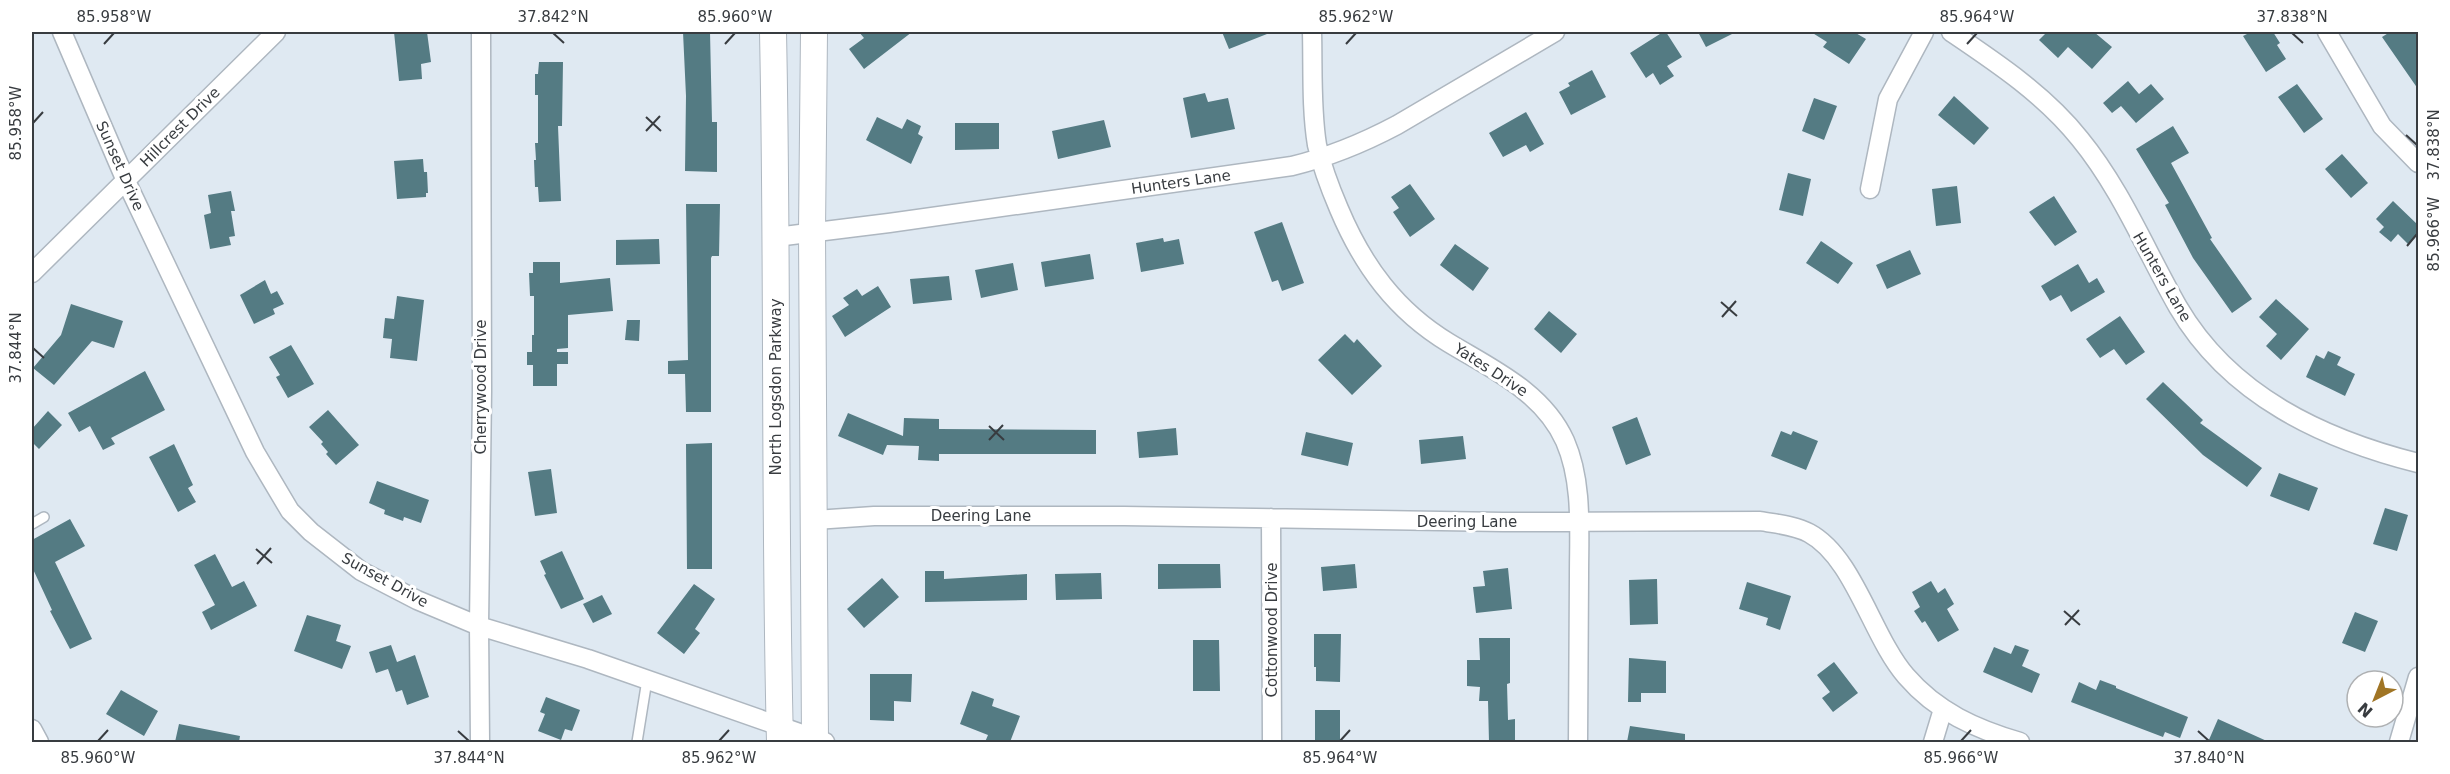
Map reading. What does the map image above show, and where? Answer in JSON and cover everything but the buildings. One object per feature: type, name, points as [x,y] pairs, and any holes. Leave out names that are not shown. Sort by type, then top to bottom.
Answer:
[{"type":"main road","name":"North Logsdon Parkway","points":[[773,32],[777,643],[780,735]]},
{"type":"main road","points":[[814,32],[812,231],[819,741]]},
{"type":"street","name":"Sunset Drive","points":[[62,32],[126,181],[255,452],[290,512],[333,552],[361,571],[417,600],[479,626],[646,680],[780,735],[819,741]]},
{"type":"street","name":"Hillcrest Drive","points":[[32,273],[276,32]]},
{"type":"street","name":"Cherrywood Drive","points":[[480,742],[482,32]]},
{"type":"street","name":"Yates Drive","points":[[1312,32],[1316,129],[1321,159],[1327,181],[1363,259],[1388,294],[1427,328],[1524,390],[1553,421],[1572,459],[1579,522],[1578,742]]},
{"type":"street","name":"Hunters Lane","points":[[776,237],[1280,168],[1321,159],[1371,139],[1397,125],[1555,32]]},
{"type":"street","points":[[1870,189],[1888,99],[1924,32]]},
{"type":"street","name":"Hunters Lane","points":[[1951,32],[2031,90],[2066,122],[2081,140],[2108,179],[2179,309],[2208,349],[2244,384],[2301,422],[2339,438],[2418,463]]},
{"type":"street","points":[[2327,32],[2382,126],[2418,163]]},
{"type":"street","name":"Deering Lane","points":[[815,519],[874,516],[1271,518],[1329,521],[1760,521],[1785,525],[1809,533],[1828,547],[1843,567],[1878,634],[1905,675],[1923,694],[1943,709],[1989,733],[2020,742]]},
{"type":"street","name":"Cottonwood Drive","points":[[1271,518],[1272,742]]},
{"type":"street","points":[[2399,742],[2418,677]]},
{"type":"street","points":[[1932,742],[1943,709]]},
{"type":"street","points":[[32,729],[39,742]]},
{"type":"lane","points":[[32,524],[44,517]]},
{"type":"lane","points":[[637,742],[646,680]]}]
